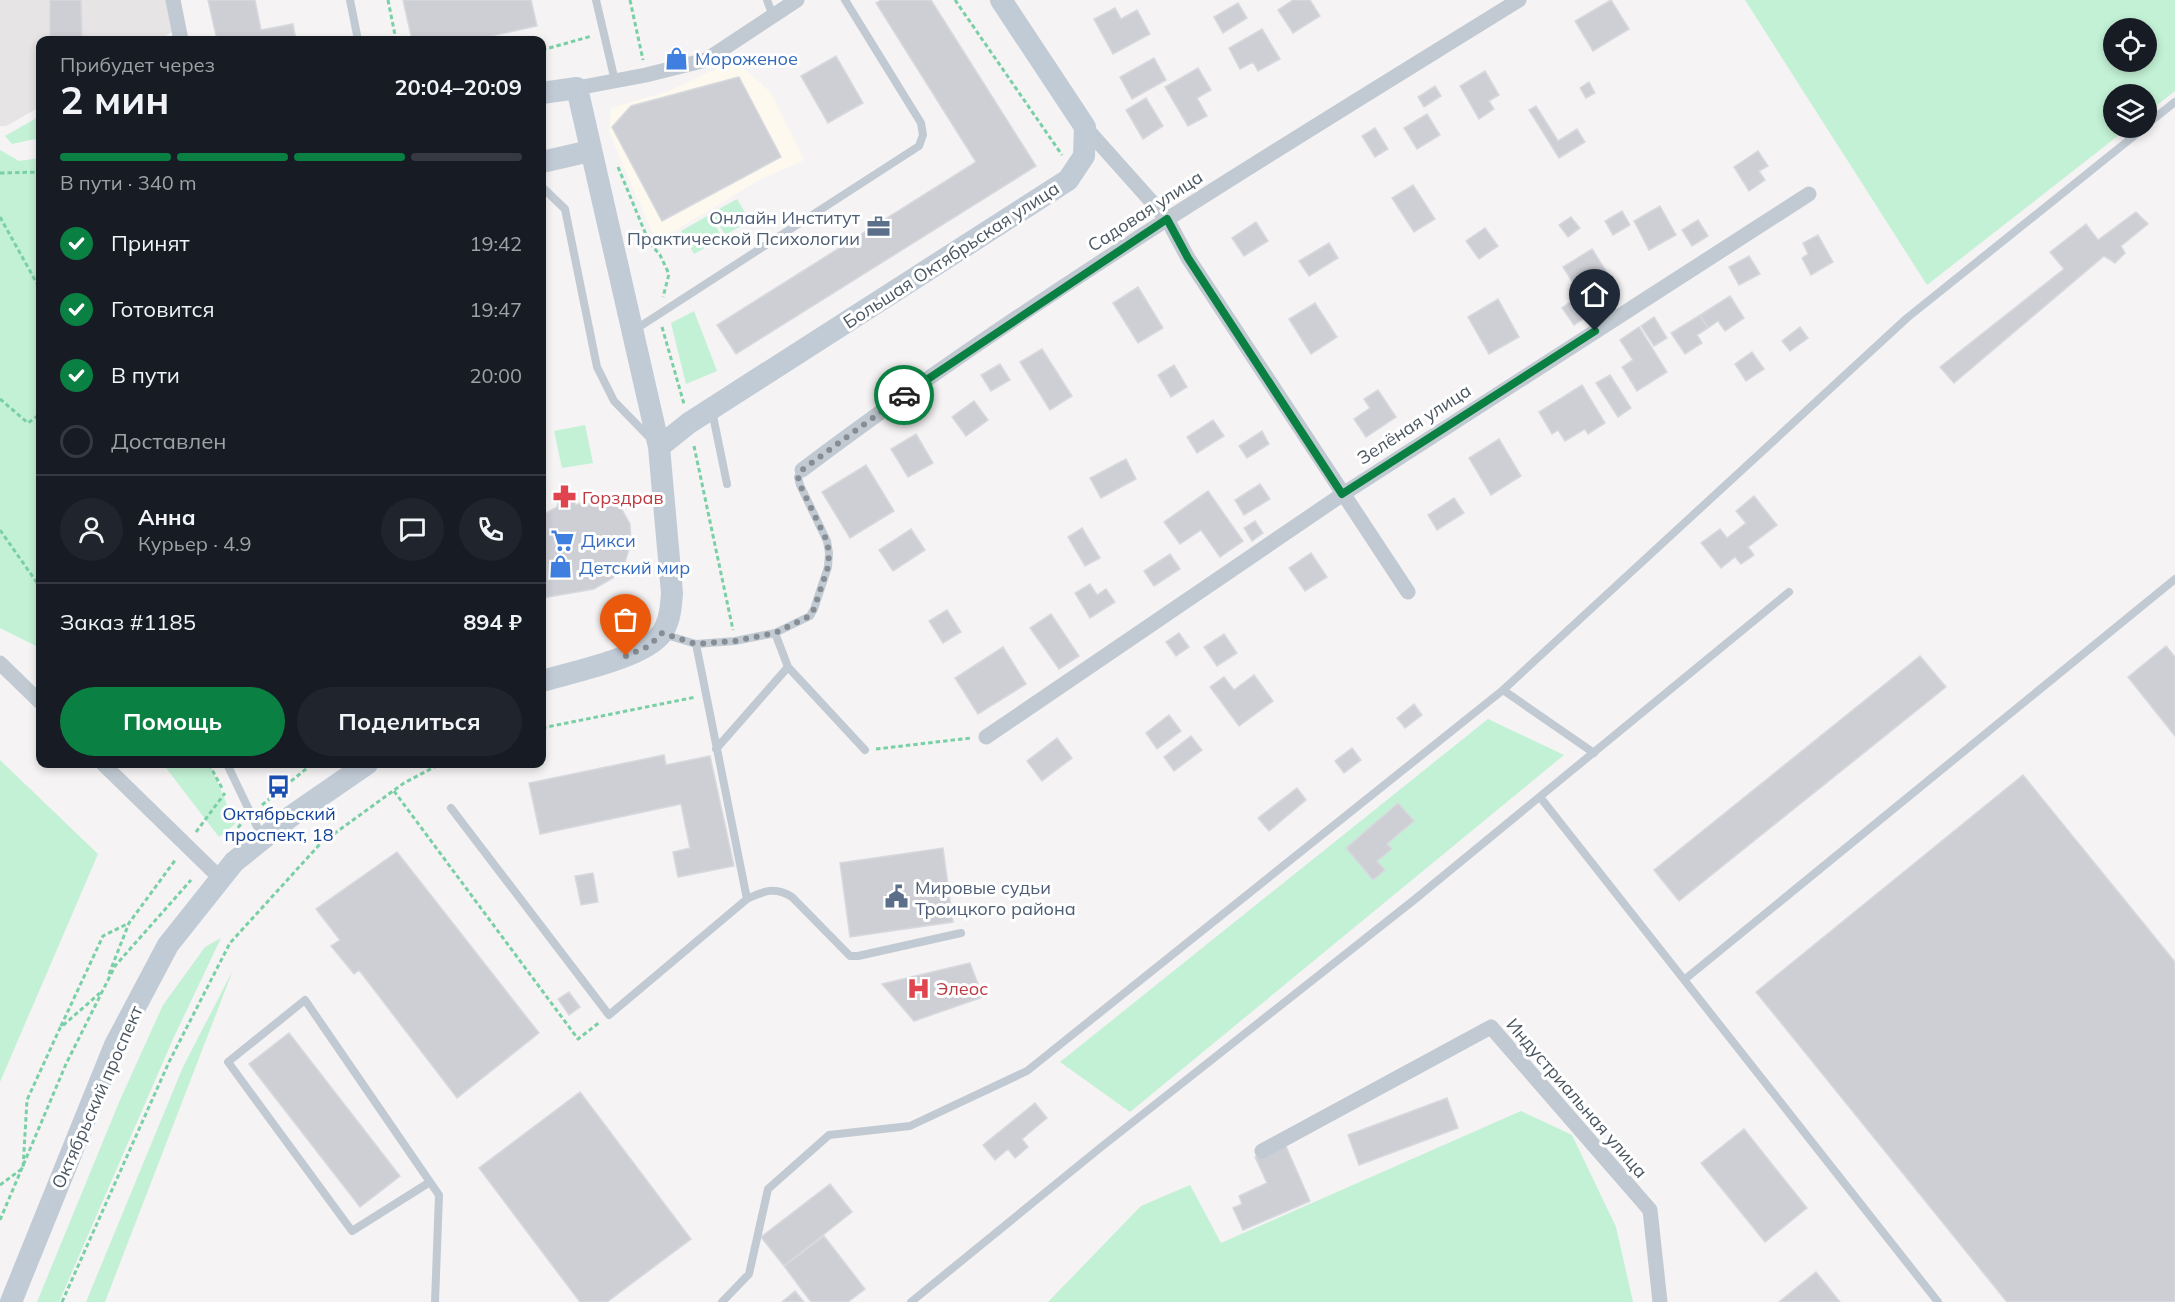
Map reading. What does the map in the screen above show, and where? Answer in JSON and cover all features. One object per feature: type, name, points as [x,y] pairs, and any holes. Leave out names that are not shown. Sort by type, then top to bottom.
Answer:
[{"type":"main road","points":[[1001,0],[1085,127]]},
{"type":"main road","points":[[546,92],[577,88],[659,447],[672,593],[670,616],[662,633],[649,646],[626,656],[546,680]]},
{"type":"main road","name":"Большая Октябрьская улица","points":[[659,447],[689,423],[1068,180],[1084,156],[1085,127]]},
{"type":"main road","points":[[546,161],[590,151]]},
{"type":"main road","name":"Октябрьский проспект","points":[[10,1302],[115,1045],[168,945],[213,872],[234,862],[290,817],[361,768]]},
{"type":"street","points":[[173,0],[180,36]]},
{"type":"street","points":[[577,88],[646,75],[706,60],[797,0]]},
{"type":"street","name":"Садовая улица","points":[[802,470],[871,418],[1167,219],[1519,0]]},
{"type":"street","points":[[1085,127],[1167,219],[1188,258],[1408,592]]},
{"type":"street","name":"Зелёная улица","points":[[986,737],[1342,494],[1809,194]]},
{"type":"street","points":[[0,663],[36,698]]},
{"type":"street","points":[[107,768],[213,872]]},
{"type":"street","name":"Индустриальная улица","points":[[1262,1151],[1491,1027],[1650,1210],[1660,1302]]},
{"type":"lane","points":[[350,0],[357,36]]},
{"type":"lane","points":[[596,0],[615,81]]},
{"type":"lane","points":[[767,0],[773,16]]},
{"type":"lane","points":[[632,331],[919,146],[923,135],[921,123],[845,0]]},
{"type":"lane","points":[[2157,116],[2175,102]]},
{"type":"lane","points":[[722,1302],[749,1274],[768,1189],[829,1135],[910,1126],[1027,1071],[1503,690],[1907,318],[2130,138]]},
{"type":"lane","points":[[546,191],[565,209],[597,368],[614,401],[659,447]]},
{"type":"lane","points":[[711,409],[727,484]]},
{"type":"lane","points":[[662,633],[696,644],[735,641],[775,633],[810,616],[828,567],[829,553],[827,541],[800,485],[798,477],[802,470]]},
{"type":"lane","points":[[1684,980],[2175,579]]},
{"type":"lane","points":[[911,1302],[1109,1141],[1405,908],[1789,592]]},
{"type":"lane","points":[[775,633],[788,667],[865,750]]},
{"type":"lane","points":[[696,644],[747,899]]},
{"type":"lane","points":[[716,749],[788,667]]},
{"type":"lane","points":[[1503,690],[1594,753]]},
{"type":"lane","points":[[229,768],[263,839]]},
{"type":"lane","points":[[1540,797],[1938,1302]]},
{"type":"lane","points":[[451,808],[609,1015],[747,899],[768,890],[780,890],[792,897],[850,956],[961,933]]},
{"type":"lane","points":[[430,1182],[352,1231],[228,1062],[305,1000],[439,1195],[435,1302]]},
{"type":"path","points":[[388,0],[395,36]]},
{"type":"path","points":[[630,0],[646,75]]},
{"type":"path","points":[[955,0],[1067,163]]},
{"type":"path","points":[[546,49],[603,33]]},
{"type":"path","points":[[615,160],[649,242],[660,255],[669,274],[658,313],[689,423],[735,641]]},
{"type":"path","points":[[0,174],[36,172]]},
{"type":"path","points":[[0,218],[36,282]]},
{"type":"path","points":[[0,399],[28,423],[36,417]]},
{"type":"path","points":[[0,530],[36,581]]},
{"type":"path","points":[[546,727],[706,695]]},
{"type":"path","points":[[865,750],[986,737]]},
{"type":"path","points":[[272,797],[307,768]]},
{"type":"path","points":[[62,1302],[170,1062],[230,943],[320,844],[394,791],[433,768]]},
{"type":"path","points":[[394,791],[578,1039],[609,1015]]},
{"type":"path","points":[[60,1028],[102,992],[129,923],[225,793]]},
{"type":"path","points":[[0,1220],[66,1064],[115,966],[213,872],[227,840]]},
{"type":"path","points":[[23,1168],[27,1100],[103,936],[129,923]]},
{"type":"path","points":[[0,1185],[23,1168]]},
{"type":"shaded area","points":[[0,0],[172,0],[179,28],[164,36],[36,36],[36,109],[6,126],[0,126]]},
{"type":"shaded area","points":[[735,60],[770,92],[804,160],[759,180],[660,240],[652,232],[609,132],[611,108],[669,91]]},
{"type":"green space","points":[[1745,0],[2175,0],[2175,91],[2157,105],[2157,84],[2103,84],[2103,138],[2115,138],[1927,285]]},
{"type":"green space","points":[[36,118],[36,139],[12,144],[5,136]]},
{"type":"green space","points":[[0,150],[19,161],[36,159],[36,646],[0,628]]},
{"type":"green space","points":[[737,199],[750,221],[725,235],[712,213]]},
{"type":"green space","points":[[709,215],[723,238],[694,254],[681,231]]},
{"type":"green space","points":[[694,311],[717,371],[686,384],[671,323]]},
{"type":"green space","points":[[585,425],[593,463],[562,468],[554,431]]},
{"type":"green space","points":[[1488,719],[1564,755],[1130,1112],[1060,1062]]},
{"type":"green space","points":[[0,760],[98,854],[0,1082]]},
{"type":"green space","points":[[166,768],[212,768],[235,824],[219,837]]},
{"type":"green space","points":[[221,938],[173,1039],[59,1302],[37,1302],[120,1100],[163,1005],[205,947]]},
{"type":"green space","points":[[233,970],[105,1302],[86,1302],[183,1067]]},
{"type":"green space","points":[[1521,1111],[1572,1135],[1616,1227],[1633,1302],[1048,1302],[1141,1206],[1190,1185],[1221,1243]]},
{"type":"building","points":[[50,0],[81,0],[82,36],[50,36]]},
{"type":"building","points":[[208,0],[255,0],[261,30],[293,24],[295,36],[216,36]]},
{"type":"building","points":[[403,0],[531,0],[537,26],[491,36],[411,36]]},
{"type":"building","points":[[881,0],[931,0],[1036,166],[736,354],[717,325],[976,162],[876,3]]},
{"type":"building","points":[[1293,0],[1310,0],[1320,16],[1293,33],[1278,10]]},
{"type":"building","points":[[1611,0],[1629,29],[1593,51],[1575,21]]},
{"type":"building","points":[[1238,3],[1247,18],[1223,33],[1214,17]]},
{"type":"building","points":[[1115,8],[1121,19],[1137,10],[1150,34],[1113,54],[1094,19]]},
{"type":"building","points":[[1262,29],[1280,59],[1258,71],[1253,62],[1240,69],[1229,48]]},
{"type":"building","points":[[836,56],[863,103],[828,123],[801,76]]},
{"type":"building","points":[[1154,58],[1166,80],[1132,99],[1120,77]]},
{"type":"building","points":[[1198,68],[1211,90],[1197,98],[1207,116],[1188,126],[1165,87]]},
{"type":"building","points":[[1485,71],[1499,95],[1489,101],[1494,109],[1479,119],[1460,86]]},
{"type":"building","points":[[739,77],[781,157],[662,221],[612,127],[631,106]]},
{"type":"building","points":[[1589,82],[1595,93],[1586,98],[1580,88]]},
{"type":"building","points":[[1435,86],[1441,96],[1424,107],[1418,97]]},
{"type":"building","points":[[1146,98],[1163,126],[1143,139],[1126,110]]},
{"type":"building","points":[[1536,106],[1558,141],[1577,129],[1585,142],[1559,158],[1529,110]]},
{"type":"building","points":[[1427,114],[1440,135],[1417,149],[1404,128]]},
{"type":"building","points":[[1375,128],[1388,149],[1375,157],[1362,136]]},
{"type":"building","points":[[1758,151],[1768,166],[1759,171],[1765,180],[1749,191],[1734,167]]},
{"type":"building","points":[[1413,185],[1435,219],[1414,232],[1392,198]]},
{"type":"building","points":[[1660,206],[1676,235],[1649,250],[1634,221]]},
{"type":"building","points":[[1622,211],[1630,225],[1613,235],[1605,221]]},
{"type":"building","points":[[2136,212],[2148,224],[2121,246],[2125,253],[2115,263],[2104,256],[1954,383],[1940,367],[2064,269],[2050,252],[2086,224],[2098,240]]},
{"type":"building","points":[[1571,217],[1580,228],[1568,237],[1559,225]]},
{"type":"building","points":[[1698,220],[1708,236],[1692,246],[1682,230]]},
{"type":"building","points":[[1256,222],[1268,241],[1244,256],[1232,238]]},
{"type":"building","points":[[1485,228],[1498,246],[1479,259],[1466,241]]},
{"type":"building","points":[[1818,235],[1833,262],[1811,275],[1802,258],[1808,254],[1803,243]]},
{"type":"building","points":[[1329,243],[1338,258],[1309,276],[1299,261]]},
{"type":"building","points":[[1592,249],[1611,279],[1582,297],[1563,267]]},
{"type":"building","points":[[1749,256],[1760,274],[1739,285],[1729,267]]},
{"type":"building","points":[[1138,287],[1163,328],[1138,343],[1113,303]]},
{"type":"building","points":[[1730,296],[1744,318],[1725,331],[1718,321],[1708,328],[1700,315]]},
{"type":"building","points":[[1498,299],[1519,337],[1489,354],[1468,317]]},
{"type":"building","points":[[1574,299],[1586,317],[1574,325],[1562,308]]},
{"type":"building","points":[[1315,303],[1337,337],[1311,354],[1289,319]]},
{"type":"building","points":[[1700,315],[1708,328],[1697,335],[1702,343],[1685,354],[1671,333]]},
{"type":"building","points":[[1654,317],[1667,338],[1654,346],[1641,326]]},
{"type":"building","points":[[1639,327],[1667,372],[1637,391],[1622,367],[1633,360],[1620,340]]},
{"type":"building","points":[[1800,327],[1808,338],[1790,351],[1782,341]]},
{"type":"building","points":[[1042,349],[1072,396],[1050,410],[1020,362]]},
{"type":"building","points":[[1752,352],[1764,369],[1746,381],[1735,364]]},
{"type":"building","points":[[1000,364],[1010,380],[991,391],[981,375]]},
{"type":"building","points":[[1174,365],[1187,387],[1171,397],[1158,375]]},
{"type":"building","points":[[1610,375],[1631,408],[1618,417],[1596,383]]},
{"type":"building","points":[[1582,385],[1605,423],[1588,434],[1585,429],[1565,441],[1558,430],[1552,434],[1539,412]]},
{"type":"building","points":[[1378,390],[1396,417],[1366,437],[1354,419],[1370,408],[1364,399]]},
{"type":"building","points":[[974,401],[988,420],[966,436],[952,417]]},
{"type":"building","points":[[1213,420],[1224,436],[1197,453],[1187,437]]},
{"type":"building","points":[[1262,431],[1269,444],[1247,458],[1239,446]]},
{"type":"building","points":[[916,434],[933,463],[908,477],[891,449]]},
{"type":"building","points":[[1499,439],[1521,476],[1491,495],[1469,458]]},
{"type":"building","points":[[1126,459],[1136,479],[1101,498],[1090,478]]},
{"type":"building","points":[[866,465],[894,511],[850,538],[822,492]]},
{"type":"building","points":[[1260,484],[1270,499],[1244,515],[1235,500]]},
{"type":"building","points":[[1208,491],[1243,541],[1220,557],[1201,530],[1180,544],[1164,522]]},
{"type":"building","points":[[1754,496],[1777,525],[1748,547],[1754,555],[1741,564],[1735,557],[1721,568],[1701,543],[1720,529],[1727,538],[1746,523],[1736,511]]},
{"type":"building","points":[[564,497],[572,498],[576,505],[594,497],[607,500],[621,508],[630,524],[631,543],[625,562],[613,578],[594,589],[546,597],[546,513],[557,507],[559,500]]},
{"type":"building","points":[[1454,498],[1464,513],[1437,530],[1428,515]]},
{"type":"building","points":[[1255,521],[1263,533],[1252,541],[1244,528]]},
{"type":"building","points":[[1082,528],[1100,558],[1085,566],[1068,537]]},
{"type":"building","points":[[911,529],[925,550],[893,571],[879,550]]},
{"type":"building","points":[[1311,553],[1327,577],[1305,591],[1289,568]]},
{"type":"building","points":[[1170,554],[1180,569],[1154,586],[1144,571]]},
{"type":"building","points":[[1090,584],[1097,595],[1106,589],[1115,602],[1090,618],[1075,593]]},
{"type":"building","points":[[947,610],[961,632],[943,643],[929,621]]},
{"type":"building","points":[[1051,614],[1079,656],[1059,669],[1030,628]]},
{"type":"building","points":[[1179,633],[1189,647],[1176,656],[1166,642]]},
{"type":"building","points":[[1224,634],[1237,653],[1217,666],[1204,647]]},
{"type":"building","points":[[2166,646],[2175,657],[2175,736],[2128,677]]},
{"type":"building","points":[[1003,647],[1026,684],[978,714],[955,678]]},
{"type":"building","points":[[1920,656],[1946,687],[1679,901],[1654,870]]},
{"type":"building","points":[[1254,675],[1273,701],[1239,726],[1210,687],[1224,677],[1234,690]]},
{"type":"building","points":[[1414,704],[1422,715],[1405,728],[1397,718]]},
{"type":"building","points":[[1169,715],[1181,731],[1157,749],[1146,733]]},
{"type":"building","points":[[1191,736],[1202,750],[1174,771],[1164,757]]},
{"type":"building","points":[[1057,738],[1072,758],[1042,781],[1027,761]]},
{"type":"building","points":[[1352,748],[1361,760],[1344,773],[1335,761]]},
{"type":"building","points":[[664,755],[666,765],[710,756],[734,866],[678,877],[673,852],[690,848],[681,804],[540,834],[529,783]]},
{"type":"building","points":[[2023,775],[2175,962],[2175,1302],[2007,1302],[1756,992]]},
{"type":"building","points":[[1297,788],[1306,800],[1269,831],[1258,818]]},
{"type":"building","points":[[1398,803],[1414,821],[1387,844],[1392,849],[1377,861],[1385,870],[1373,880],[1346,848]]},
{"type":"building","points":[[943,848],[953,922],[850,937],[840,863]]},
{"type":"building","points":[[397,852],[539,1033],[457,1098],[359,970],[354,974],[331,946],[340,940],[316,909]]},
{"type":"building","points":[[593,873],[598,902],[581,905],[575,876]]},
{"type":"building","points":[[970,963],[983,997],[914,1021],[882,984]]},
{"type":"building","points":[[569,992],[580,1007],[569,1015],[558,999]]},
{"type":"building","points":[[289,1033],[400,1176],[360,1207],[249,1064]]},
{"type":"building","points":[[580,1092],[691,1239],[607,1302],[580,1302],[479,1168]]},
{"type":"building","points":[[1447,1098],[1458,1128],[1359,1165],[1348,1135]]},
{"type":"building","points":[[1035,1103],[1047,1118],[1022,1139],[1028,1147],[1015,1158],[1008,1149],[995,1160],[983,1145]]},
{"type":"building","points":[[1744,1129],[1807,1208],[1765,1242],[1701,1163]]},
{"type":"building","points":[[1285,1144],[1310,1201],[1243,1230],[1233,1208],[1242,1204],[1239,1196],[1267,1183],[1255,1157]]},
{"type":"building","points":[[830,1184],[852,1212],[784,1266],[761,1237]]},
{"type":"building","points":[[824,1236],[865,1289],[848,1302],[811,1302],[784,1266]]},
{"type":"building","points":[[1816,1272],[1840,1302],[1779,1302]]},
{"type":"building","points":[[795,1291],[804,1302],[782,1302]]},
{"type":"way so far","points":[[626,656],[649,646],[662,633],[696,644],[735,641],[775,633],[810,616],[828,567],[829,553],[827,541],[798,477],[802,470],[904,395]]},
{"type":"place","name":"Мороженое","points":[[677,58]]},
{"type":"place","name":"Онлайн Институт Практической Психологии","points":[[878,227]]},
{"type":"place","name":"Горздрав","points":[[564,497]]},
{"type":"place","name":"Дикси","points":[[563,540]]},
{"type":"place","name":"Детский мир","points":[[561,567]]},
{"type":"place","name":"Октябрьский проспект, 18","points":[[279,787]]},
{"type":"place","name":"Мировые судьи Троицкого района","points":[[897,897]]},
{"type":"place","name":"Элеос","points":[[918,988]]},
{"type":"route","points":[[904,395],[1167,219],[1188,258],[1342,494],[1595,331]]}]
